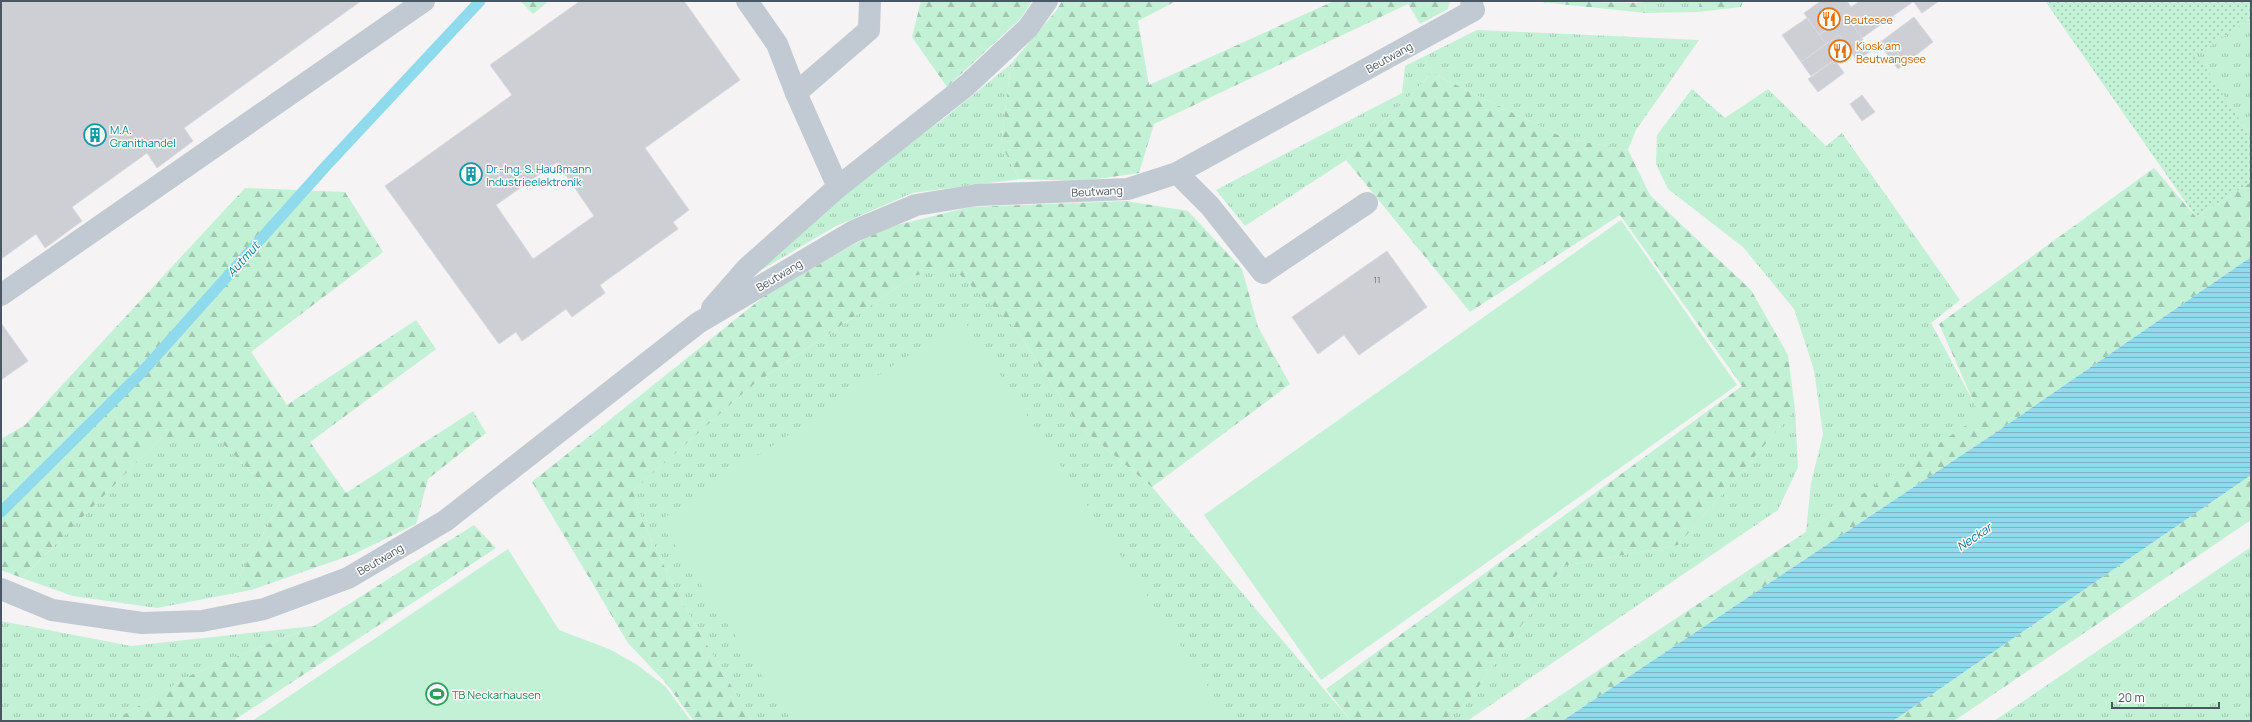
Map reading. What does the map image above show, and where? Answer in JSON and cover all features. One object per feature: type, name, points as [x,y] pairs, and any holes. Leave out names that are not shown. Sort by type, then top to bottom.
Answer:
[{"type":"street","points":[[1,295],[424,1]]},
{"type":"street","points":[[747,1],[777,44],[796,93],[838,187]]},
{"type":"street","points":[[796,93],[869,30],[870,1]]},
{"type":"street","name":"Beutwang","points":[[698,323],[747,268],[838,187],[966,85],[1028,28],[1047,1]]},
{"type":"street","name":"Beutwang","points":[[1,589],[52,610],[142,623],[202,621],[264,609],[348,578],[445,521],[698,323],[854,231],[916,205],[977,195],[1128,189],[1177,173],[1474,10],[1471,1]]},
{"type":"street","points":[[1177,173],[1210,206],[1263,273],[1367,203]]},
{"type":"green space","points":[[520,1],[549,1],[533,14]]},
{"type":"green space","points":[[921,1],[1032,1],[1021,18],[947,87],[912,37]]},
{"type":"green space","points":[[1062,1],[1176,1],[1138,21],[1149,85],[1334,1],[1450,1],[1448,9],[1420,24],[1408,4],[1154,124],[1139,173],[1083,181],[1019,179],[1001,144],[1011,64],[1056,11]]},
{"type":"green space","points":[[1531,1],[1645,3],[1646,13]]},
{"type":"green space","points":[[1625,1],[1700,1],[1698,12],[1646,13],[1645,3]]},
{"type":"green space","points":[[1700,1],[1743,1],[1741,7],[1698,12]]},
{"type":"green space","points":[[2045,1],[2251,1],[2251,18],[2197,55],[2251,137],[2251,182],[2196,217]]},
{"type":"green space","points":[[2251,18],[2251,137],[2196,55]]},
{"type":"green space","points":[[1477,30],[1699,40],[1636,130],[1628,150],[1564,138],[1432,73],[1346,160],[1245,226],[1216,190],[1402,93],[1405,66]]},
{"type":"green space","points":[[1011,64],[1001,144],[1019,179],[912,193],[834,227],[756,273],[875,167],[942,120]]},
{"type":"green space","points":[[1432,73],[1564,138],[1628,150],[1650,195],[1751,290],[1788,355],[1795,410],[1678,545],[1563,566],[1465,706],[1443,721],[1351,721],[1326,689],[1742,386],[1620,215],[1470,312],[1346,160]]},
{"type":"green space","points":[[1692,89],[1725,118],[1768,89],[1826,146],[1842,133],[1960,300],[1931,323],[1981,416],[1806,532],[1811,483],[1823,434],[1814,370],[1794,309],[1743,247],[1668,189],[1656,164],[1657,135]]},
{"type":"green space","points":[[2154,168],[2196,217],[2251,182],[2251,257],[1995,433],[1562,721],[1522,721],[1980,416],[1939,324]]},
{"type":"green space","points":[[245,188],[345,192],[383,252],[251,352],[287,405],[416,320],[436,349],[310,442],[346,493],[473,411],[486,433],[428,479],[416,524],[354,554],[251,590],[236,582],[281,502],[216,437],[162,437],[22,578],[1,570],[1,439],[25,425]]},
{"type":"green space","points":[[1126,201],[1188,211],[1242,269],[1258,327],[1290,384],[1152,487],[1079,426],[1016,329],[952,267],[914,276],[750,387],[633,491],[642,520],[680,599],[752,721],[694,721],[665,682],[628,643],[532,482],[767,294],[881,229],[970,207]]},
{"type":"green space","points":[[1621,220],[1737,385],[1321,680],[1204,515]]},
{"type":"green space","points":[[952,266],[1016,329],[1079,426],[1152,487],[1351,721],[752,721],[680,599],[642,520],[633,491],[750,387],[914,276]]},
{"type":"green space","points":[[963,319],[1231,721],[792,721],[659,521]]},
{"type":"green space","points":[[1795,410],[1798,467],[1778,510],[1467,721],[1443,721],[1465,706],[1563,566],[1678,545]]},
{"type":"green space","points":[[162,437],[216,437],[281,502],[236,582],[251,590],[157,608],[73,596],[22,578]]},
{"type":"green space","points":[[2251,475],[2251,520],[1954,721],[1893,721]]},
{"type":"green space","points":[[474,525],[496,548],[233,721],[113,721],[193,674],[314,626]]},
{"type":"green space","points":[[2251,547],[2251,721],[1994,721]]},
{"type":"green space","points":[[508,549],[559,630],[609,649],[636,664],[665,686],[691,721],[252,721]]},
{"type":"green space","points":[[1,621],[131,646],[314,626],[193,674],[113,721],[1,721]]},
{"type":"water","name":"Neckar","points":[[2251,257],[2251,475],[1893,721],[1562,721],[1995,433]]},
{"type":"building","name":"M.A. Granithandel","points":[[1,1],[361,1],[184,128],[193,141],[157,168],[147,153],[72,207],[82,221],[45,248],[36,234],[1,259]]},
{"type":"building","name":"Dr.-Ing. S. Haußmann Industrieelektronik","points":[[580,1],[684,1],[740,80],[645,148],[689,210],[673,222],[678,229],[600,285],[605,293],[572,317],[566,309],[522,341],[516,332],[499,344],[385,186],[512,95],[490,65]],"holes":[[[557,162],[594,216],[533,259],[496,205]]]},
{"type":"building","points":[[1821,1],[1847,1],[1851,7],[1860,1],[1914,1],[1862,38],[1846,16],[1819,35],[1804,13]]},
{"type":"building","points":[[1913,1],[1939,1],[1922,13]]},
{"type":"building","points":[[1846,16],[1871,51],[1857,61],[1839,35],[1826,44],[1819,35]]},
{"type":"building","points":[[1914,17],[1933,42],[1898,69],[1879,43]]},
{"type":"building","points":[[1807,18],[1826,44],[1801,62],[1782,35]]},
{"type":"building","points":[[1839,35],[1849,50],[1811,76],[1801,62]]},
{"type":"building","points":[[1835,60],[1844,73],[1818,92],[1808,79]]},
{"type":"building","points":[[1862,95],[1875,112],[1862,121],[1850,104]]},
{"type":"building","points":[[1387,251],[1427,307],[1359,355],[1344,335],[1318,354],[1292,317]]},
{"type":"building","points":[[1,323],[28,361],[1,380]]},
{"type":"waterway","name":"Autmut","points":[[1,512],[141,373],[326,166],[480,1]]},
{"type":"place","name":"Beutesee","points":[[1829,19]]},
{"type":"place","name":"Kiosk am Beutwangsee","points":[[1840,51]]},
{"type":"place","name":"M.A. Granithandel","points":[[95,135]]},
{"type":"place","name":"Dr.-Ing. S. Haußmann Industrieelektronik","points":[[471,174]]},
{"type":"place","name":"TB Neckarhausen","points":[[437,694]]}]
